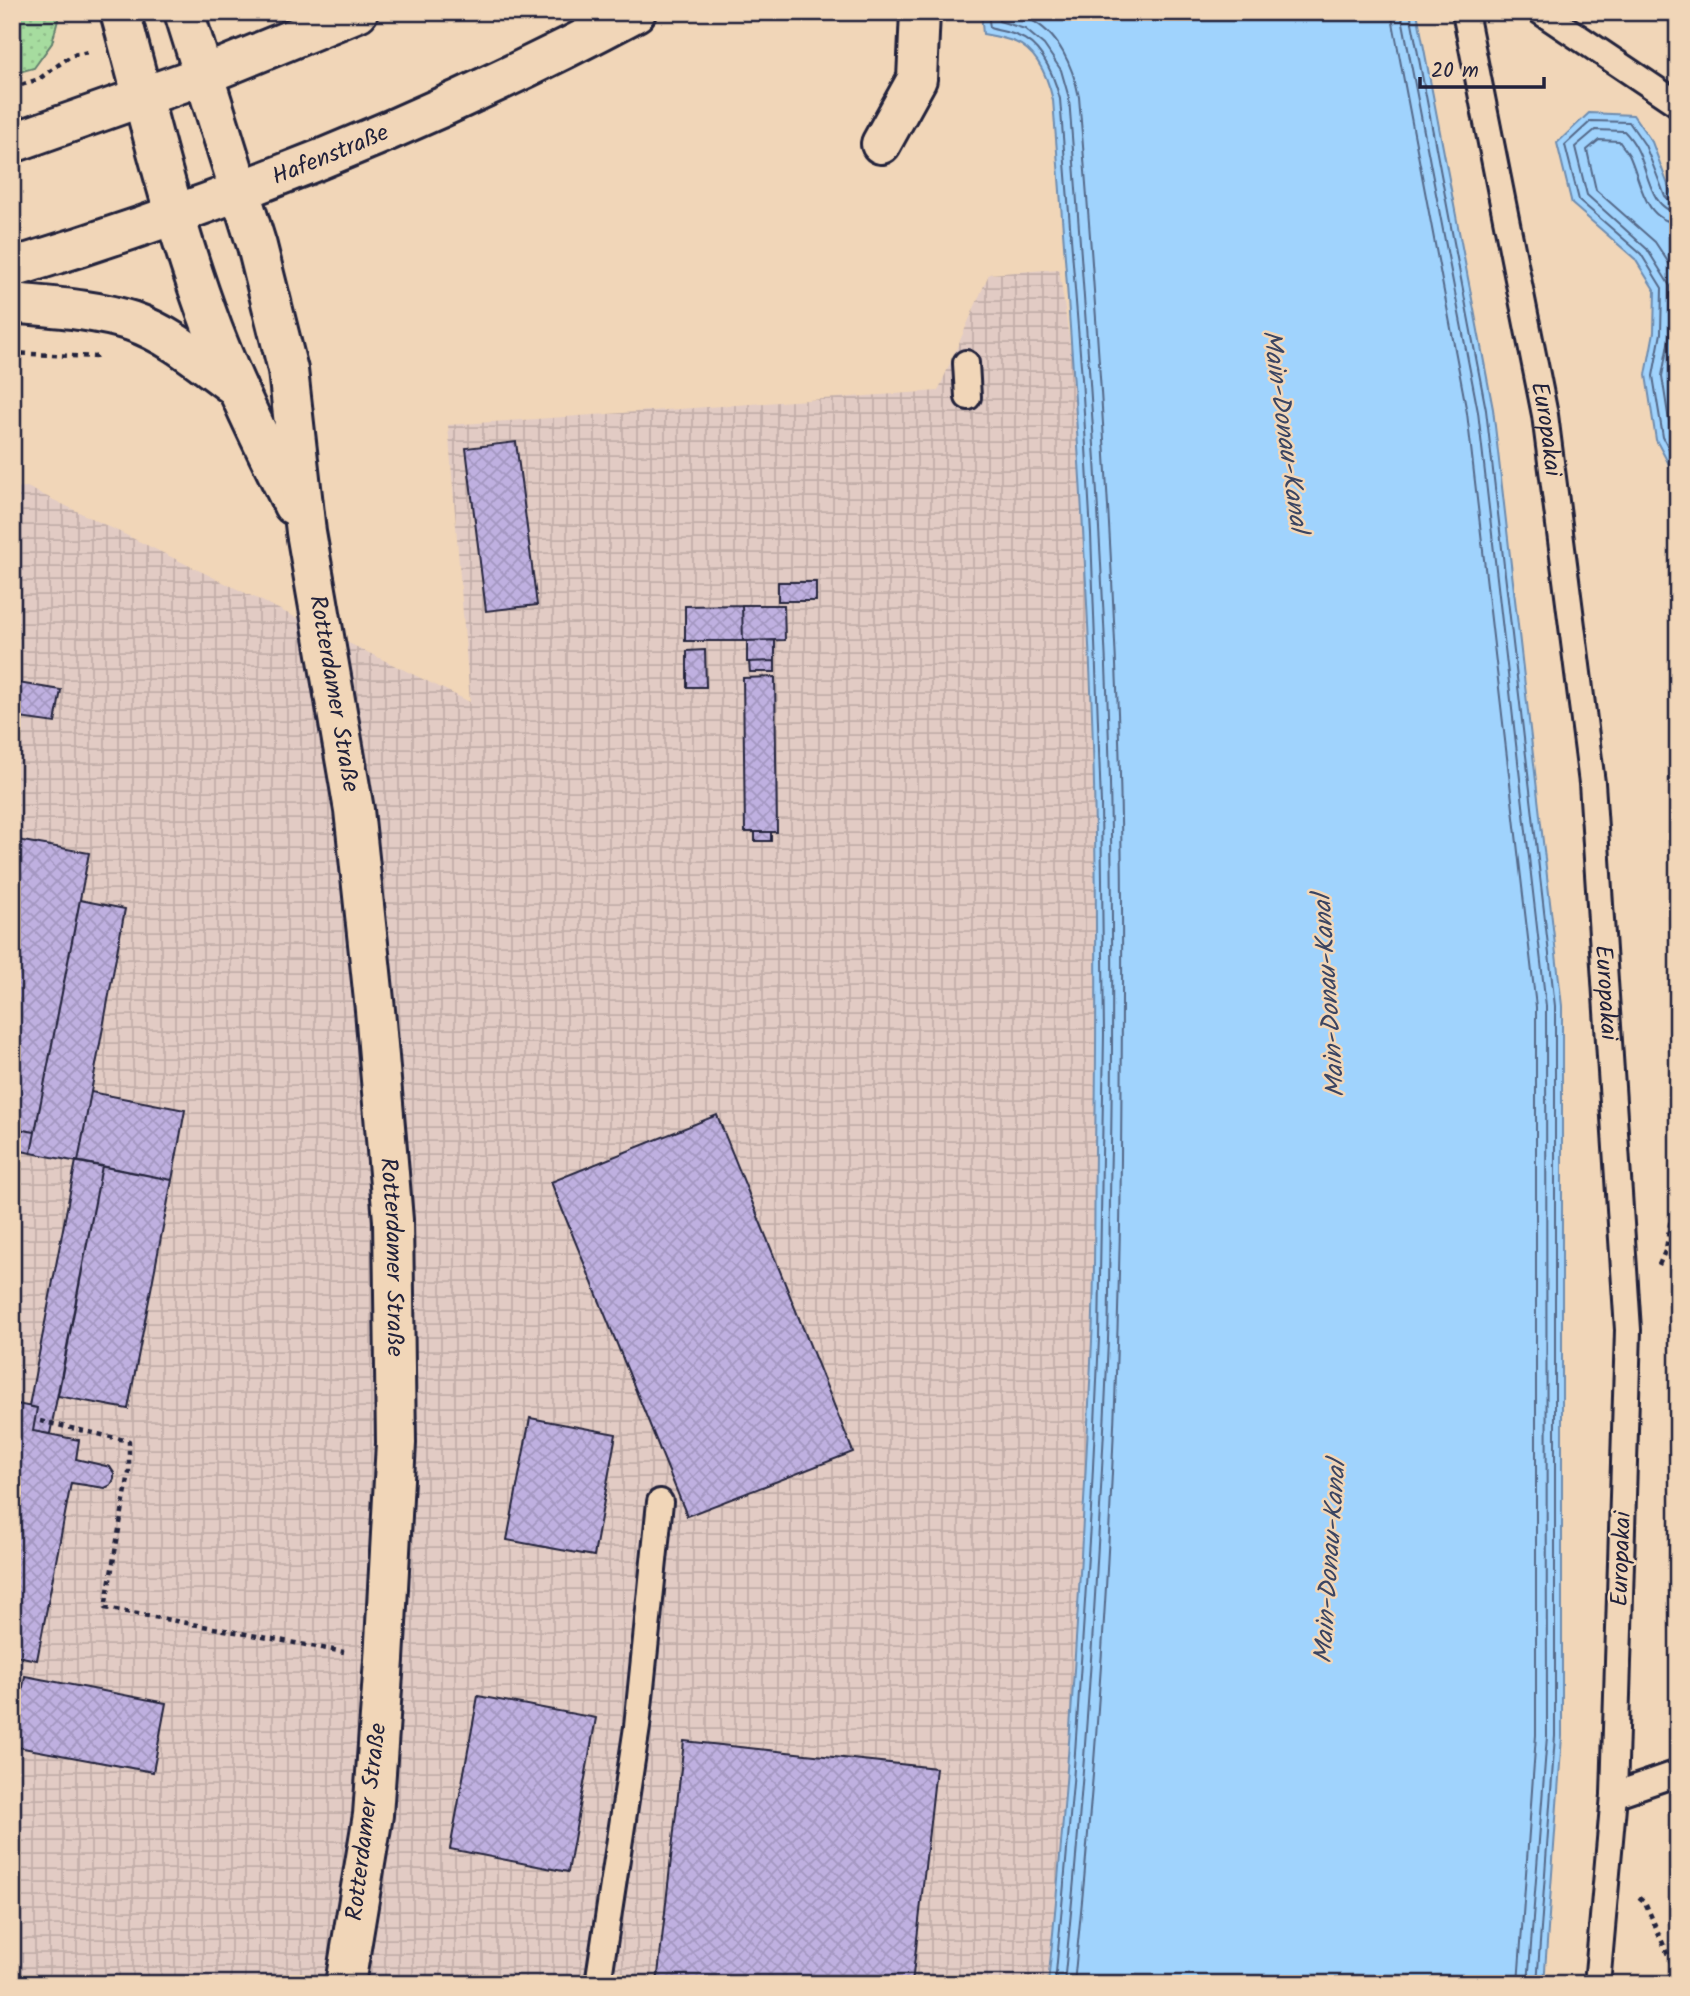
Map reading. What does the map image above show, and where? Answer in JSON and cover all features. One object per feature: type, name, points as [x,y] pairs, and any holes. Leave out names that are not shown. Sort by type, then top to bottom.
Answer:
[{"type":"street","name":"Rotterdamer Straße","points":[[120,12],[141,98],[205,307],[237,388],[306,533]]},
{"type":"street","name":"Rotterdamer Straße","points":[[184,12],[267,280],[288,370],[306,533],[354,810],[393,1220],[396,1443],[384,1660],[373,1815],[345,1984]]},
{"type":"street","points":[[12,143],[204,75],[358,12]]},
{"type":"street","name":"Hafenstraße","points":[[12,268],[176,216],[417,120],[562,52],[636,12]]},
{"type":"street","points":[[881,144],[917,79],[920,12]]},
{"type":"street","points":[[12,303],[95,313],[130,321],[155,332],[237,388]]},
{"type":"lane","name":"Europakai","points":[[1465,12],[1545,415],[1592,783],[1629,1330],[1615,1795],[1597,1984]]},
{"type":"lane","points":[[1541,12],[1678,104]]},
{"type":"lane","points":[[966,363],[968,397]]},
{"type":"lane","points":[[598,1984],[637,1727],[660,1502]]},
{"type":"lane","points":[[1615,1795],[1678,1773]]},
{"type":"path","points":[[40,1421],[129,1441],[129,1473],[105,1608],[384,1660]]},
{"type":"path","points":[[1608,1874],[1645,1902],[1678,1978]]},
{"type":"shaded area","points":[[1059,269],[1075,379],[1084,535],[1094,804],[1097,1034],[1092,1338],[1084,1510],[1066,1782],[1048,1984],[12,1984],[12,488],[27,487],[470,702],[448,425],[938,391],[989,274]]},
{"type":"green space","points":[[12,12],[60,12],[52,43],[34,68],[12,74]]},
{"type":"water","name":"Main-Donau-Kanal","points":[[981,12],[1417,12],[1493,409],[1562,1006],[1562,1736],[1544,1984],[1048,1984],[1074,1663],[1093,1317],[1096,988],[1092,715],[1076,408],[1053,100],[1045,75],[1036,59],[1015,42],[983,34]]},
{"type":"water","points":[[1589,113],[1633,115],[1652,142],[1671,193],[1678,199],[1678,481],[1656,440],[1646,375],[1654,332],[1655,291],[1635,259],[1572,204],[1557,143]]},
{"type":"building","points":[[516,442],[537,605],[486,611],[466,448]]},
{"type":"building","points":[[778,582],[816,582],[816,601],[778,601]]},
{"type":"building","points":[[742,605],[784,605],[785,640],[743,641]]},
{"type":"building","points":[[742,605],[743,641],[685,641],[685,606]]},
{"type":"building","points":[[775,640],[775,661],[747,662],[747,641]]},
{"type":"building","points":[[705,650],[706,687],[687,687],[687,651]]},
{"type":"building","points":[[775,661],[775,672],[750,672],[749,662]]},
{"type":"building","points":[[775,677],[777,832],[745,832],[743,678]]},
{"type":"building","points":[[12,682],[61,690],[55,723],[12,717]]},
{"type":"building","points":[[755,832],[771,832],[771,841],[755,841]]},
{"type":"building","points":[[12,839],[89,853],[35,1132],[12,1128]]},
{"type":"building","points":[[80,900],[125,909],[78,1162],[31,1153]]},
{"type":"building","points":[[91,1092],[185,1110],[172,1180],[78,1162]]},
{"type":"building","points":[[717,1115],[853,1452],[687,1516],[551,1182]]},
{"type":"building","points":[[12,1128],[35,1132],[31,1153],[12,1149]]},
{"type":"building","points":[[76,1161],[102,1166],[50,1434],[33,1431],[37,1408],[29,1406]]},
{"type":"building","points":[[102,1166],[172,1180],[128,1409],[58,1396]]},
{"type":"building","points":[[12,1403],[37,1408],[33,1431],[79,1440],[76,1459],[110,1467],[114,1473],[111,1485],[105,1488],[71,1483],[37,1660],[12,1655]]},
{"type":"building","points":[[530,1418],[616,1434],[594,1556],[507,1540]]},
{"type":"building","points":[[25,1676],[166,1703],[153,1772],[12,1746]]},
{"type":"building","points":[[478,1696],[596,1718],[568,1872],[450,1849]]},
{"type":"building","points":[[684,1741],[936,1768],[912,1984],[657,1984]]}]
